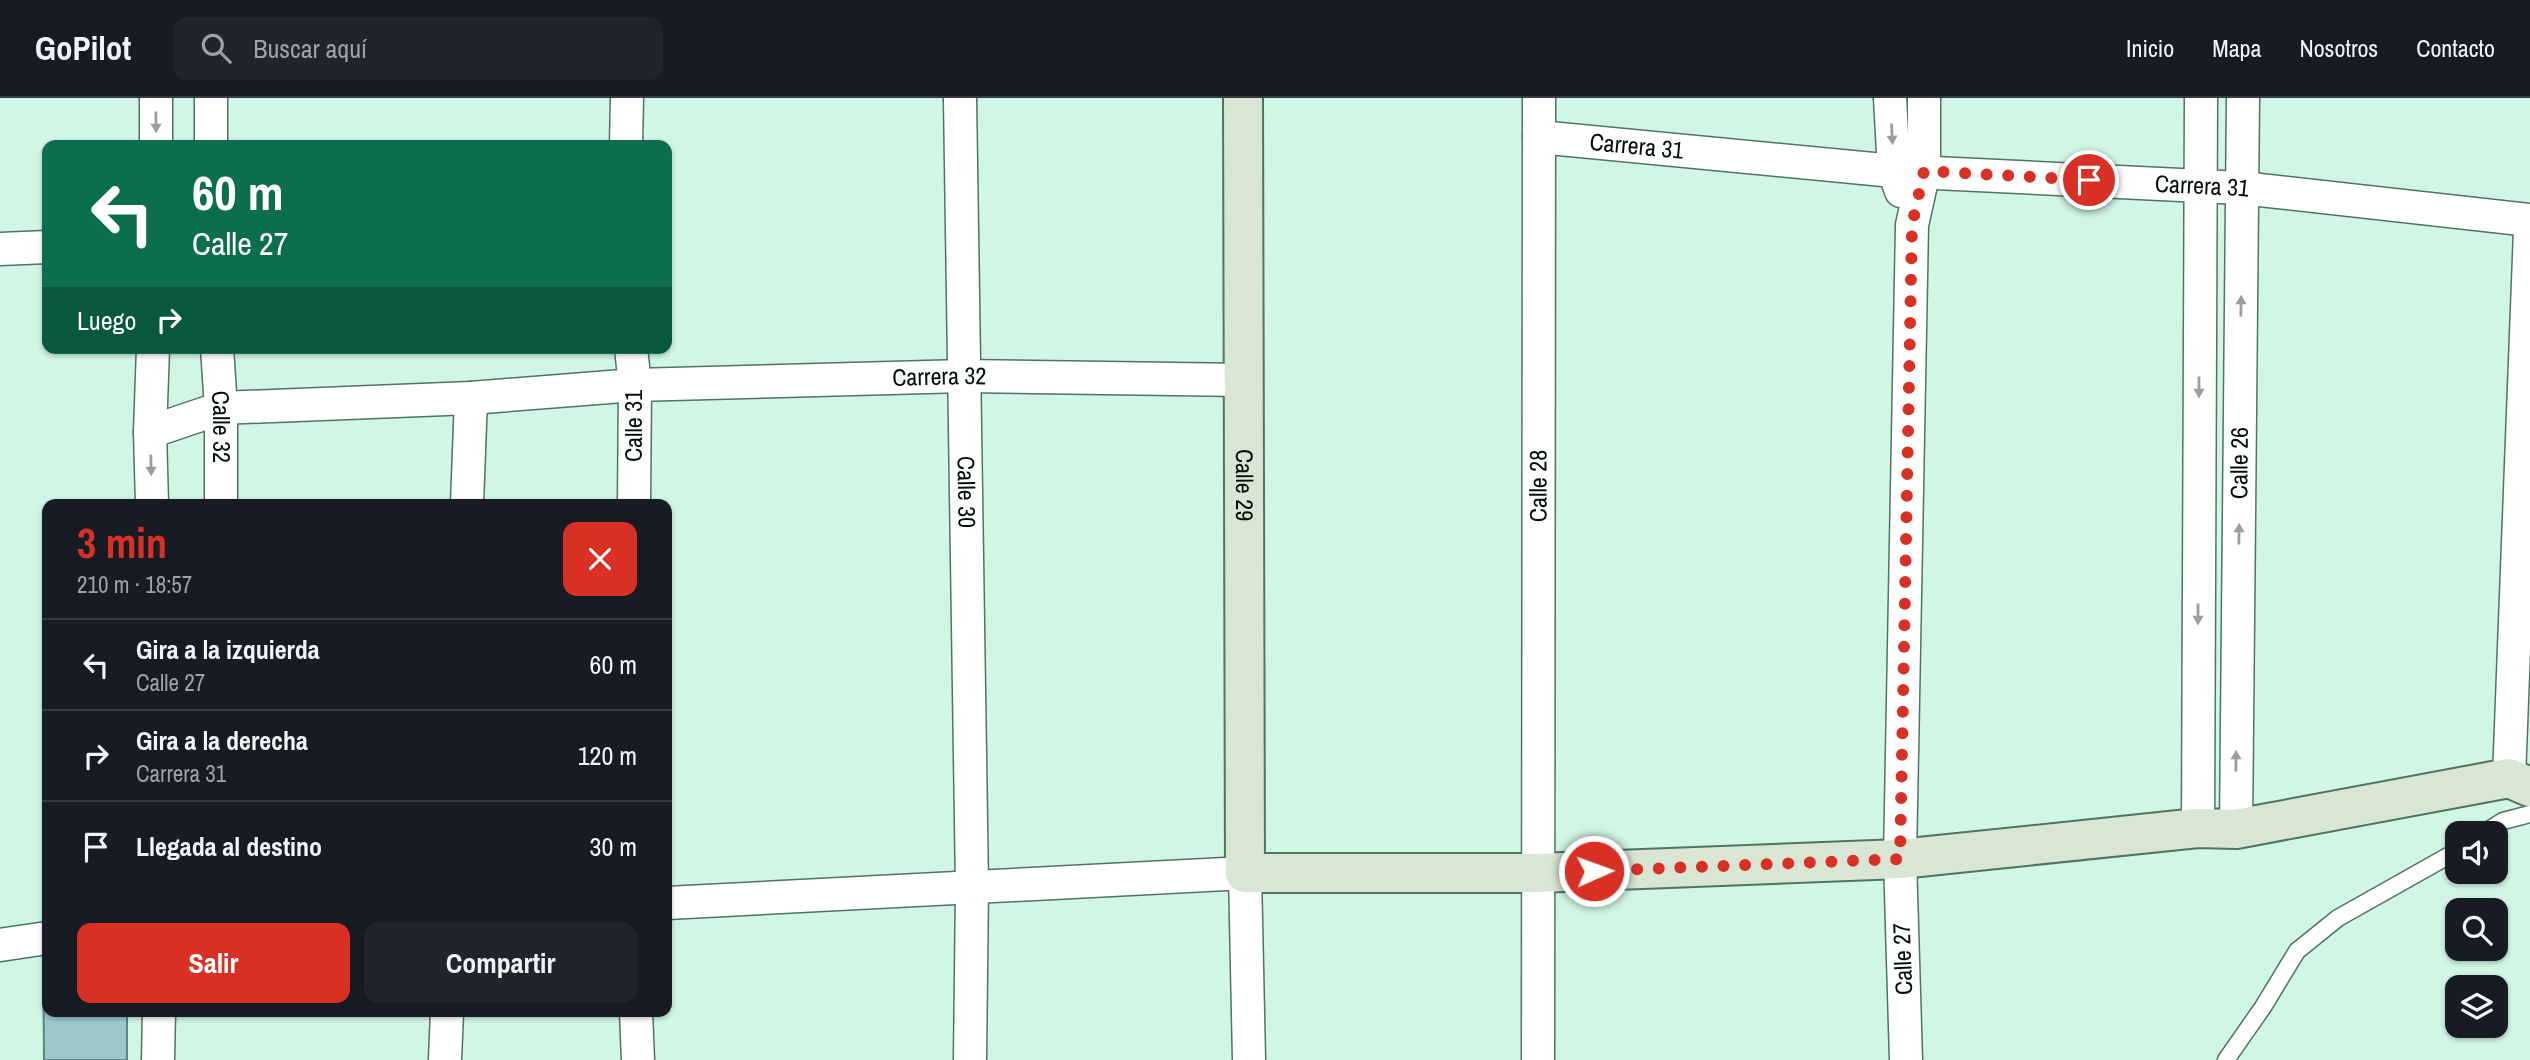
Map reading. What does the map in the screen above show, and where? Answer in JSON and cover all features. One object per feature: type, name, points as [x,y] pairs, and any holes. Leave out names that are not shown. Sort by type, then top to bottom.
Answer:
[{"type":"street","points":[[156,98],[156,140]]},
{"type":"street","points":[[211,98],[211,140]]},
{"type":"street","points":[[626,98],[626,140]]},
{"type":"street","name":"Calle 30","points":[[960,98],[972,887],[970,1060]]},
{"type":"street","name":"Calle 29","points":[[1243,98],[1245,873],[1249,1060]]},
{"type":"street","name":"Calle 28","points":[[1538,1060],[1539,98]]},
{"type":"street","name":"Calle 27","points":[[1890,98],[1909,171],[1912,225],[1900,859],[1906,1060]]},
{"type":"street","name":"Calle 27","points":[[1909,171],[1924,98]]},
{"type":"street","name":"Calle 26","points":[[2198,828],[2201,98]]},
{"type":"street","name":"Calle 26","points":[[2236,829],[2243,98]]},
{"type":"street","name":"Carrera 31","points":[[1539,137],[1909,171],[2242,188],[2530,220]]},
{"type":"street","points":[[672,903],[1245,873],[1538,873],[1900,859],[2198,828],[2236,829],[2519,782],[2530,230]]},
{"type":"street","points":[[0,249],[42,247]]},
{"type":"street","points":[[152,499],[150,432],[153,354]]},
{"type":"street","name":"Calle 32","points":[[218,354],[221,499]]},
{"type":"street","name":"Calle 31","points":[[632,354],[635,385],[634,499]]},
{"type":"street","name":"Carrera 32","points":[[150,432],[221,408],[471,398],[635,385],[964,376],[1244,380]]},
{"type":"street","points":[[467,499],[471,398]]},
{"type":"street","points":[[0,945],[42,939]]},
{"type":"street","points":[[158,1060],[159,1017]]},
{"type":"street","points":[[445,1060],[447,1017]]},
{"type":"street","points":[[636,1017],[638,1060]]},
{"type":"lane","points":[[2503,821],[2530,814]]},
{"type":"lane","points":[[2226,1060],[2297,951],[2337,918],[2445,858]]},
{"type":"building","points":[[44,1017],[127,1017],[127,1060],[44,1060]]},
{"type":"route","points":[[1594,871],[1900,859],[1912,225],[1924,171],[2089,180]]}]
